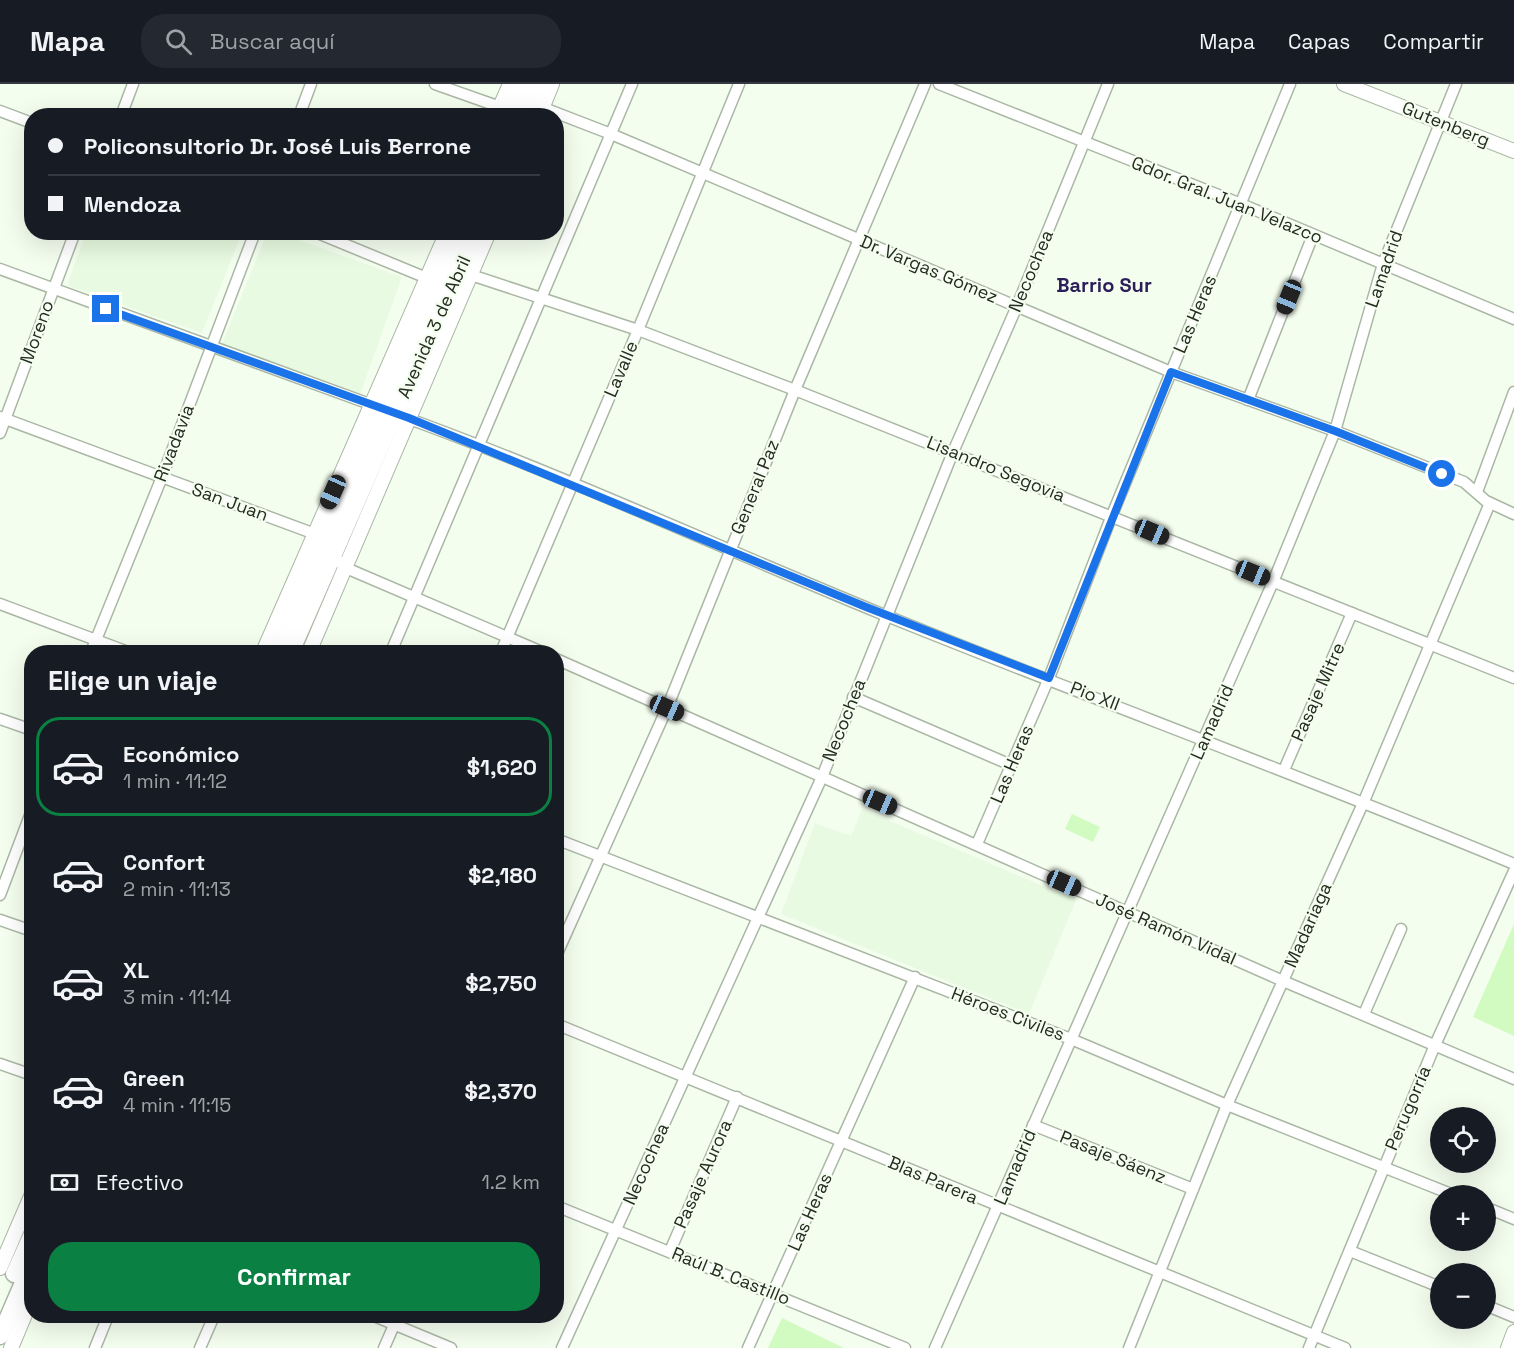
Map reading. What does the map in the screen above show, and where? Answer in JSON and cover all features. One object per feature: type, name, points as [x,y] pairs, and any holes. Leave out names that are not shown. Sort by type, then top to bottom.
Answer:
[{"type":"highway","points":[[519,108],[524,84]]},
{"type":"highway","points":[[520,108],[538,84]]},
{"type":"highway","points":[[523,108],[541,97],[545,84]]},
{"type":"highway","name":"Avenida 3 de Abril","points":[[294,645],[330,552],[390,412],[458,240]]},
{"type":"highway","name":"Avenida 3 de Abril","points":[[440,282],[469,240]]},
{"type":"highway","name":"Avenida 3 de Abril","points":[[283,645],[330,552]]},
{"type":"highway","points":[[0,1307],[18,1257]]},
{"type":"highway","points":[[0,1336],[18,1257]]},
{"type":"main road","points":[[510,84],[517,108]]},
{"type":"main road","points":[[522,108],[552,84]]},
{"type":"main road","name":"Gutenberg","points":[[1344,84],[1371,89],[1441,123],[1514,151]]},
{"type":"main road","name":"Avenida 3 de Abril","points":[[268,645],[330,552],[390,412],[440,282],[446,240]]},
{"type":"main road","name":"Avenida 3 de Abril","points":[[390,412],[471,275],[486,240]]},
{"type":"main road","name":"Avenida 3 de Abril","points":[[310,645],[330,552]]},
{"type":"main road","points":[[0,1268],[18,1257],[24,1230]]},
{"type":"main road","points":[[11,1348],[24,1317]]},
{"type":"main road","points":[[1508,1348],[1514,1332]]},
{"type":"street","points":[[124,108],[133,84]]},
{"type":"street","points":[[302,108],[311,84]]},
{"type":"street","name":"Dr. Vargas Gómez","points":[[435,84],[509,108]]},
{"type":"street","points":[[394,645],[632,84]]},
{"type":"street","name":"Lavalle","points":[[504,645],[638,330],[739,84]]},
{"type":"street","name":"General Paz","points":[[564,939],[667,708],[795,390],[925,84]]},
{"type":"street","name":"Gdor. Gral. Juan Velazco","points":[[939,84],[1241,204],[1514,319]]},
{"type":"street","name":"Necochea","points":[[562,1348],[822,777],[953,452],[1017,306],[1108,84]]},
{"type":"street","name":"Las Heras","points":[[977,844],[1049,678],[1112,515],[1290,84]]},
{"type":"street","name":"Lamadrid","points":[[935,1348],[1273,582],[1335,431],[1383,264],[1456,84]]},
{"type":"street","points":[[0,111],[24,120]]},
{"type":"street","name":"Dr. Vargas Gómez","points":[[564,122],[611,134],[1171,372],[1335,431],[1464,482],[1490,503],[1514,514]]},
{"type":"street","points":[[1248,400],[1313,235]]},
{"type":"street","name":"Moreno","points":[[0,433],[3,418],[72,240]]},
{"type":"street","name":"Rivadavia","points":[[93,645],[162,477],[252,240]]},
{"type":"street","points":[[335,240],[440,282],[471,275]]},
{"type":"street","name":"Pio XII","points":[[0,269],[477,446],[886,615],[1364,801],[1514,864]]},
{"type":"street","name":"Lisandro Segovia","points":[[471,275],[540,300],[638,330],[795,390],[1112,515],[1514,678]]},
{"type":"street","points":[[1477,492],[1514,392]]},
{"type":"street","name":"San Juan","points":[[3,418],[162,477],[330,552]]},
{"type":"street","name":"Madariaga","points":[[1129,1348],[1227,1104],[1364,801],[1490,503]]},
{"type":"street","points":[[330,552],[413,598],[526,645]]},
{"type":"street","points":[[0,604],[109,645]]},
{"type":"street","name":"Pasaje Mitre","points":[[1284,770],[1352,613]]},
{"type":"street","name":"José Ramón Vidal","points":[[564,663],[1283,981],[1514,1079]]},
{"type":"street","points":[[853,698],[1011,765]]},
{"type":"street","points":[[0,719],[24,727]]},
{"type":"street","points":[[0,895],[24,831]]},
{"type":"street","name":"Héroes Civiles","points":[[564,842],[915,977],[1430,1185]]},
{"type":"street","name":"Perugorría","points":[[1309,1348],[1435,1045],[1514,871]]},
{"type":"street","points":[[0,920],[24,928]]},
{"type":"street","points":[[1364,1014],[1401,929]]},
{"type":"street","name":"Las Heras","points":[[748,1348],[915,977]]},
{"type":"street","name":"Blas Parera","points":[[564,1027],[1345,1348]]},
{"type":"street","points":[[0,1064],[24,1072]]},
{"type":"street","name":"Pasaje Aurora","points":[[670,1251],[736,1097]]},
{"type":"street","name":"Pasaje Sáenz","points":[[1033,1125],[1192,1189]]},
{"type":"street","name":"Raúl B. Castillo","points":[[564,1209],[905,1348]]},
{"type":"street","points":[[1496,1212],[1514,1219]]},
{"type":"street","points":[[1350,1251],[1430,1283]]},
{"type":"street","points":[[1496,1310],[1514,1317]]},
{"type":"street","points":[[95,1348],[105,1323]]},
{"type":"street","points":[[200,1348],[211,1323]]},
{"type":"street","points":[[384,1348],[396,1323]]},
{"type":"street","points":[[403,1323],[452,1348]]},
{"type":"shaded area","points":[[83,240],[239,240],[202,333],[69,286],[68,282]]},
{"type":"shaded area","points":[[264,240],[299,240],[402,277],[360,395],[222,344]]},
{"type":"shaded area","points":[[862,809],[1076,900],[1029,1014],[781,914],[815,823],[851,836]]},
{"type":"green space","points":[[1072,814],[1100,827],[1093,842],[1065,829]]},
{"type":"green space","points":[[1514,924],[1514,1036],[1473,1017]]},
{"type":"green space","points":[[782,1318],[844,1348],[768,1348]]},
{"type":"district","name":"Barrio Sur","points":[[1104,285]]},
{"type":"route","points":[[106,309],[409,418],[571,483],[866,607],[1049,678],[1112,515],[1171,372],[1335,431],[1442,474]]}]
